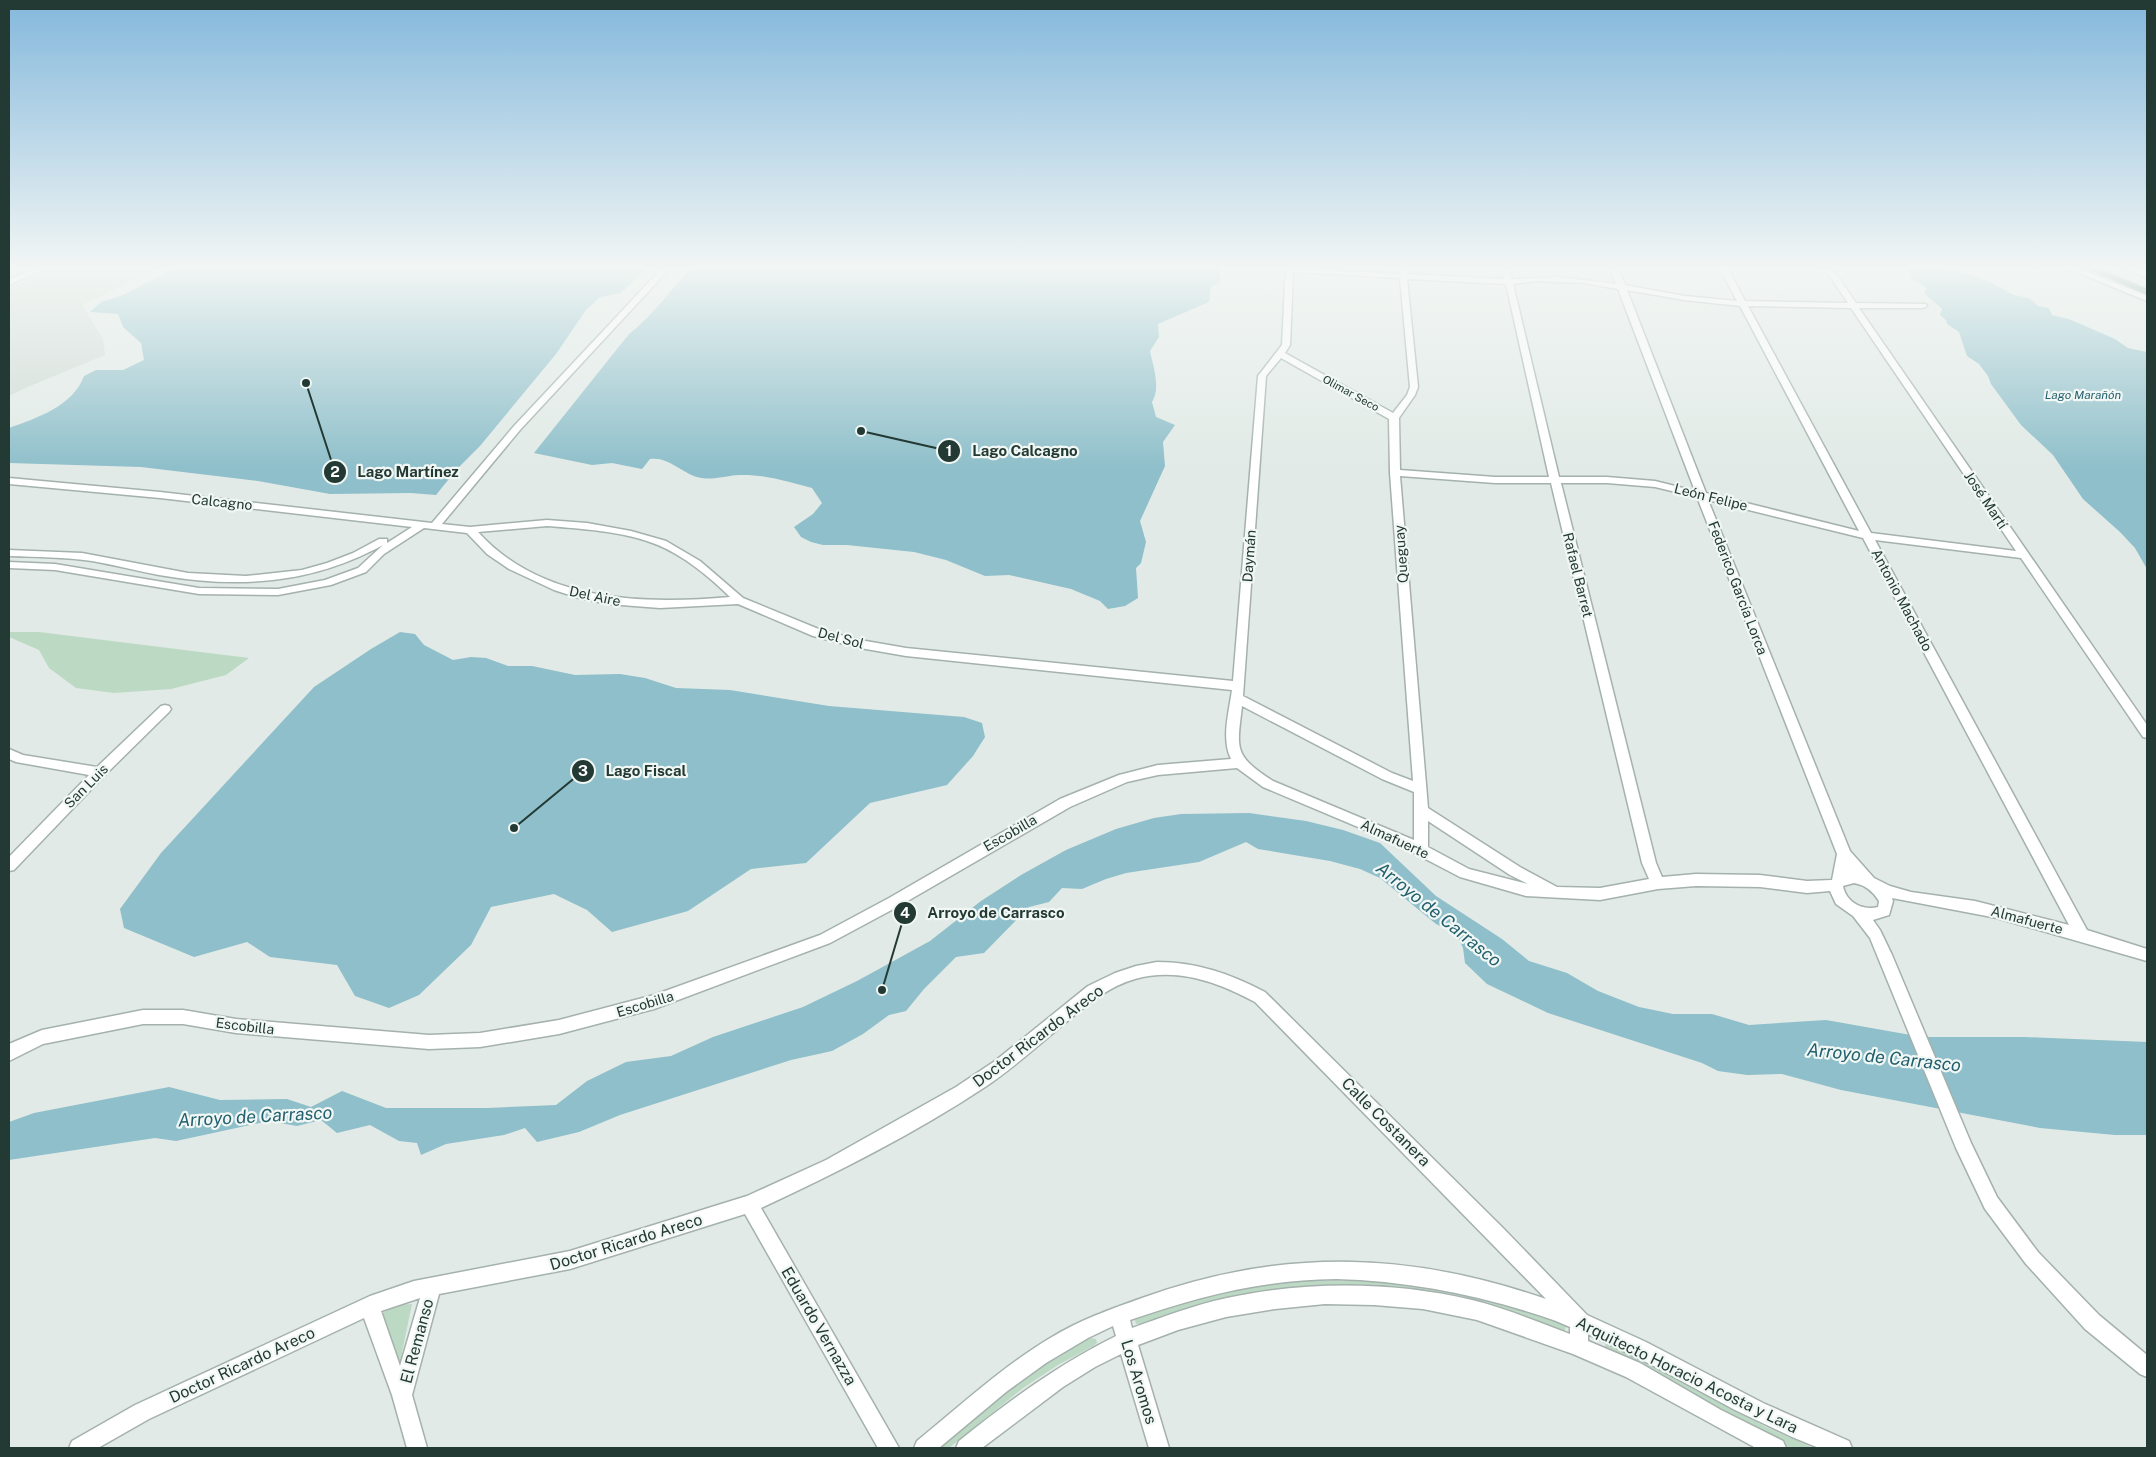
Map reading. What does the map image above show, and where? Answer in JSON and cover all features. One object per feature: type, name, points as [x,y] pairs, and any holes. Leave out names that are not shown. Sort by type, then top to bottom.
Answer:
[{"type":"street","points":[[435,526],[517,428],[606,333]]},
{"type":"street","points":[[1281,354],[1286,345],[1287,333]]},
{"type":"street","points":[[1394,418],[1411,395],[1414,387],[1410,333]]},
{"type":"street","name":"Rafael Barret","points":[[1521,333],[1649,863],[1658,884]]},
{"type":"street","name":"Federico García Lorca","points":[[1639,333],[1743,603],[1844,854],[1872,884]]},
{"type":"street","name":"Antonio Machado","points":[[1757,333],[1869,536],[2082,935]]},
{"type":"street","name":"José Martí","points":[[1873,333],[2147,734]]},
{"type":"street","name":"Olimar Seco","points":[[1281,354],[1394,418]]},
{"type":"street","name":"Daymán","points":[[1240,763],[1233,750],[1232,739],[1241,662],[1262,376],[1266,368],[1281,354]]},
{"type":"street","name":"Queguay","points":[[1394,418],[1395,473],[1422,810],[1421,849]]},
{"type":"street","name":"León Felipe","points":[[1395,473],[1495,480],[1630,481],[1654,484],[1869,536],[2023,555]]},
{"type":"street","name":"Calcagno","points":[[9,481],[170,496],[470,530]]},
{"type":"street","name":"Del Sol","points":[[470,530],[511,524],[547,523],[587,526],[662,543],[696,563],[729,590],[738,600],[817,632],[882,648],[1237,692]]},
{"type":"street","points":[[9,553],[92,558],[159,572],[211,580],[284,578],[342,561],[373,548],[416,524]]},
{"type":"street","points":[[9,565],[55,567],[199,591],[278,592],[327,583],[362,570],[380,552],[416,524]]},
{"type":"street","name":"Del Aire","points":[[470,530],[494,554],[513,567],[556,588],[585,596],[622,603],[657,605],[695,605],[738,600]]},
{"type":"street","points":[[55,567],[70,556]]},
{"type":"street","points":[[199,591],[211,580]]},
{"type":"street","points":[[1237,692],[1387,776],[1419,789]]},
{"type":"street","name":"San Luis","points":[[9,866],[16,851],[165,709]]},
{"type":"street","points":[[9,754],[21,759],[100,772]]},
{"type":"street","name":"Almafuerte","points":[[1240,763],[1248,771],[1268,784],[1421,849],[1465,873],[1526,890],[1600,894],[1658,884],[1696,880],[1760,881],[1807,887],[1855,878],[1904,897],[1964,904],[2018,917],[2147,954]]},
{"type":"street","name":"Escobilla","points":[[9,1054],[16,1048],[42,1037],[143,1017],[184,1017],[236,1026],[429,1042],[480,1040],[559,1027],[654,1002],[825,939],[894,902],[1065,803],[1124,778],[1158,770],[1240,763]]},
{"type":"street","name":"Almafuerte","points":[[1422,810],[1515,871],[1558,893]]},
{"type":"street","points":[[1844,854],[1843,868],[1838,882],[1839,897],[1876,934],[1964,1148],[1991,1203],[2032,1258],[2092,1322],[2147,1367]]},
{"type":"street","points":[[1872,884],[1884,895],[1883,910],[1876,920],[1876,934]]},
{"type":"street","name":"Almafuerte","points":[[1807,887],[1853,909]]},
{"type":"street","points":[[1853,909],[1865,914],[1883,910],[1904,897]]},
{"type":"street","name":"Calle Costanera","points":[[1142,970],[1178,968],[1199,970],[1220,977],[1260,997],[1498,1235],[1580,1321]]},
{"type":"street","name":"Doctor Ricardo Areco","points":[[79,1448],[142,1412],[370,1305],[398,1294],[570,1260],[749,1204],[832,1166],[942,1104],[980,1081],[1013,1057],[1093,991],[1142,970]]},
{"type":"street","name":"Eduardo Vernazza","points":[[749,1204],[888,1448]]},
{"type":"street","name":"Arquitecto Horacio Acosta y Lara","points":[[924,1448],[1004,1383],[1044,1354],[1081,1331],[1118,1315],[1196,1288],[1234,1280],[1294,1272],[1347,1270],[1419,1278],[1498,1293],[1580,1321],[1668,1362],[1729,1397],[1842,1448]]},
{"type":"street","name":"El Remanso","points":[[402,1395],[432,1287]]},
{"type":"street","name":"Arquitecto Horacio Acosta y Lara","points":[[966,1448],[1048,1386],[1088,1360],[1126,1341],[1206,1312],[1239,1305],[1303,1298],[1374,1295],[1422,1300],[1472,1310],[1578,1346],[1626,1367],[1720,1420],[1776,1448]]},
{"type":"street","name":"El Remanso","points":[[370,1305],[377,1331],[402,1395],[417,1448]]},
{"type":"street","name":"Los Aromos","points":[[1118,1315],[1159,1448]]},
{"type":"street","points":[[1578,1346],[1580,1321]]},
{"type":"shaded area","points":[[9,333],[99,333],[103,339],[105,355],[9,396]]},
{"type":"green space","points":[[9,632],[39,632],[249,658],[226,675],[171,689],[114,693],[76,688],[49,668],[39,650],[9,637]]},
{"type":"green space","points":[[1298,1281],[1378,1282],[1445,1290],[1486,1300],[1566,1326],[1564,1334],[1433,1297],[1199,1306],[1159,1317],[1143,1324],[1136,1324],[1135,1321],[1136,1318],[1194,1298],[1265,1284]]},
{"type":"green space","points":[[412,1304],[400,1362],[382,1313],[396,1305]]},
{"type":"green space","points":[[1090,1338],[1096,1339],[1097,1343],[1023,1388],[949,1448],[934,1448],[951,1432],[1008,1387]]},
{"type":"green space","points":[[1608,1343],[1766,1427],[1813,1448],[1790,1448],[1722,1416],[1605,1348],[1605,1345]]},
{"type":"water","points":[[130,333],[570,333],[556,354],[480,446],[457,469],[436,495],[411,493],[330,494],[258,481],[141,467],[9,463],[9,428],[53,410],[72,395],[84,376],[96,370],[123,370],[144,360],[141,343]]},
{"type":"water","points":[[1159,333],[1159,337],[1150,351],[1156,377],[1156,390],[1152,402],[1156,417],[1175,425],[1163,442],[1165,466],[1140,521],[1146,542],[1141,563],[1136,568],[1138,598],[1125,606],[1108,609],[1100,601],[1071,589],[1009,575],[985,576],[946,560],[914,552],[847,545],[823,545],[811,542],[801,537],[794,527],[813,514],[822,503],[812,488],[785,481],[748,475],[702,478],[691,475],[668,462],[656,459],[650,459],[642,469],[612,463],[592,465],[534,453],[629,334]]},
{"type":"water","name":"Lago Marañón","points":[[1959,333],[2101,333],[2115,339],[2128,348],[2147,352],[2147,569],[2135,548],[2083,499],[2053,455],[2021,425],[1979,364],[1967,356]]},
{"type":"water","points":[[400,632],[415,634],[424,645],[453,660],[471,657],[486,658],[508,666],[532,666],[575,675],[620,674],[645,678],[676,688],[730,690],[829,706],[964,717],[982,723],[985,737],[973,756],[947,785],[870,803],[806,863],[751,869],[688,911],[612,932],[587,910],[554,894],[491,907],[471,945],[419,995],[389,1008],[355,996],[337,965],[270,957],[247,942],[194,957],[124,928],[120,909],[161,853],[314,687]]},
{"type":"water","points":[[1249,813],[1306,821],[1343,830],[1380,843],[1436,896],[1502,939],[1529,961],[1567,973],[1598,991],[1639,1007],[1673,1014],[1712,1014],[1749,1025],[1826,1020],[1922,1037],[2024,1037],[2147,1042],[2147,1135],[2115,1135],[2040,1128],[1841,1090],[1782,1074],[1747,1075],[1718,1071],[1702,1063],[1548,1013],[1487,984],[1465,963],[1463,948],[1456,933],[1436,924],[1380,878],[1360,869],[1330,861],[1258,849],[1246,842],[1199,862],[1126,873],[1082,889],[1062,888],[1049,902],[1029,907],[984,953],[956,957],[924,989],[906,1011],[889,1015],[863,1034],[832,1051],[791,1060],[620,1115],[579,1132],[537,1142],[525,1128],[504,1135],[446,1144],[421,1155],[417,1143],[399,1141],[370,1125],[337,1133],[321,1120],[297,1126],[269,1121],[176,1141],[155,1138],[9,1160],[9,1122],[34,1113],[169,1087],[220,1100],[287,1099],[311,1107],[342,1091],[386,1108],[488,1108],[556,1105],[587,1081],[626,1062],[671,1056],[713,1037],[803,1007],[857,981],[930,941],[981,901],[1021,875],[1066,850],[1116,829],[1154,818],[1181,814]]},
{"type":"place","name":"Lago Martínez","points":[[306,383]]},
{"type":"place","name":"Lago Calcagno","points":[[861,431]]},
{"type":"place","name":"Lago Fiscal","points":[[514,828]]},
{"type":"place","name":"Arroyo de Carrasco","points":[[882,990]]}]
